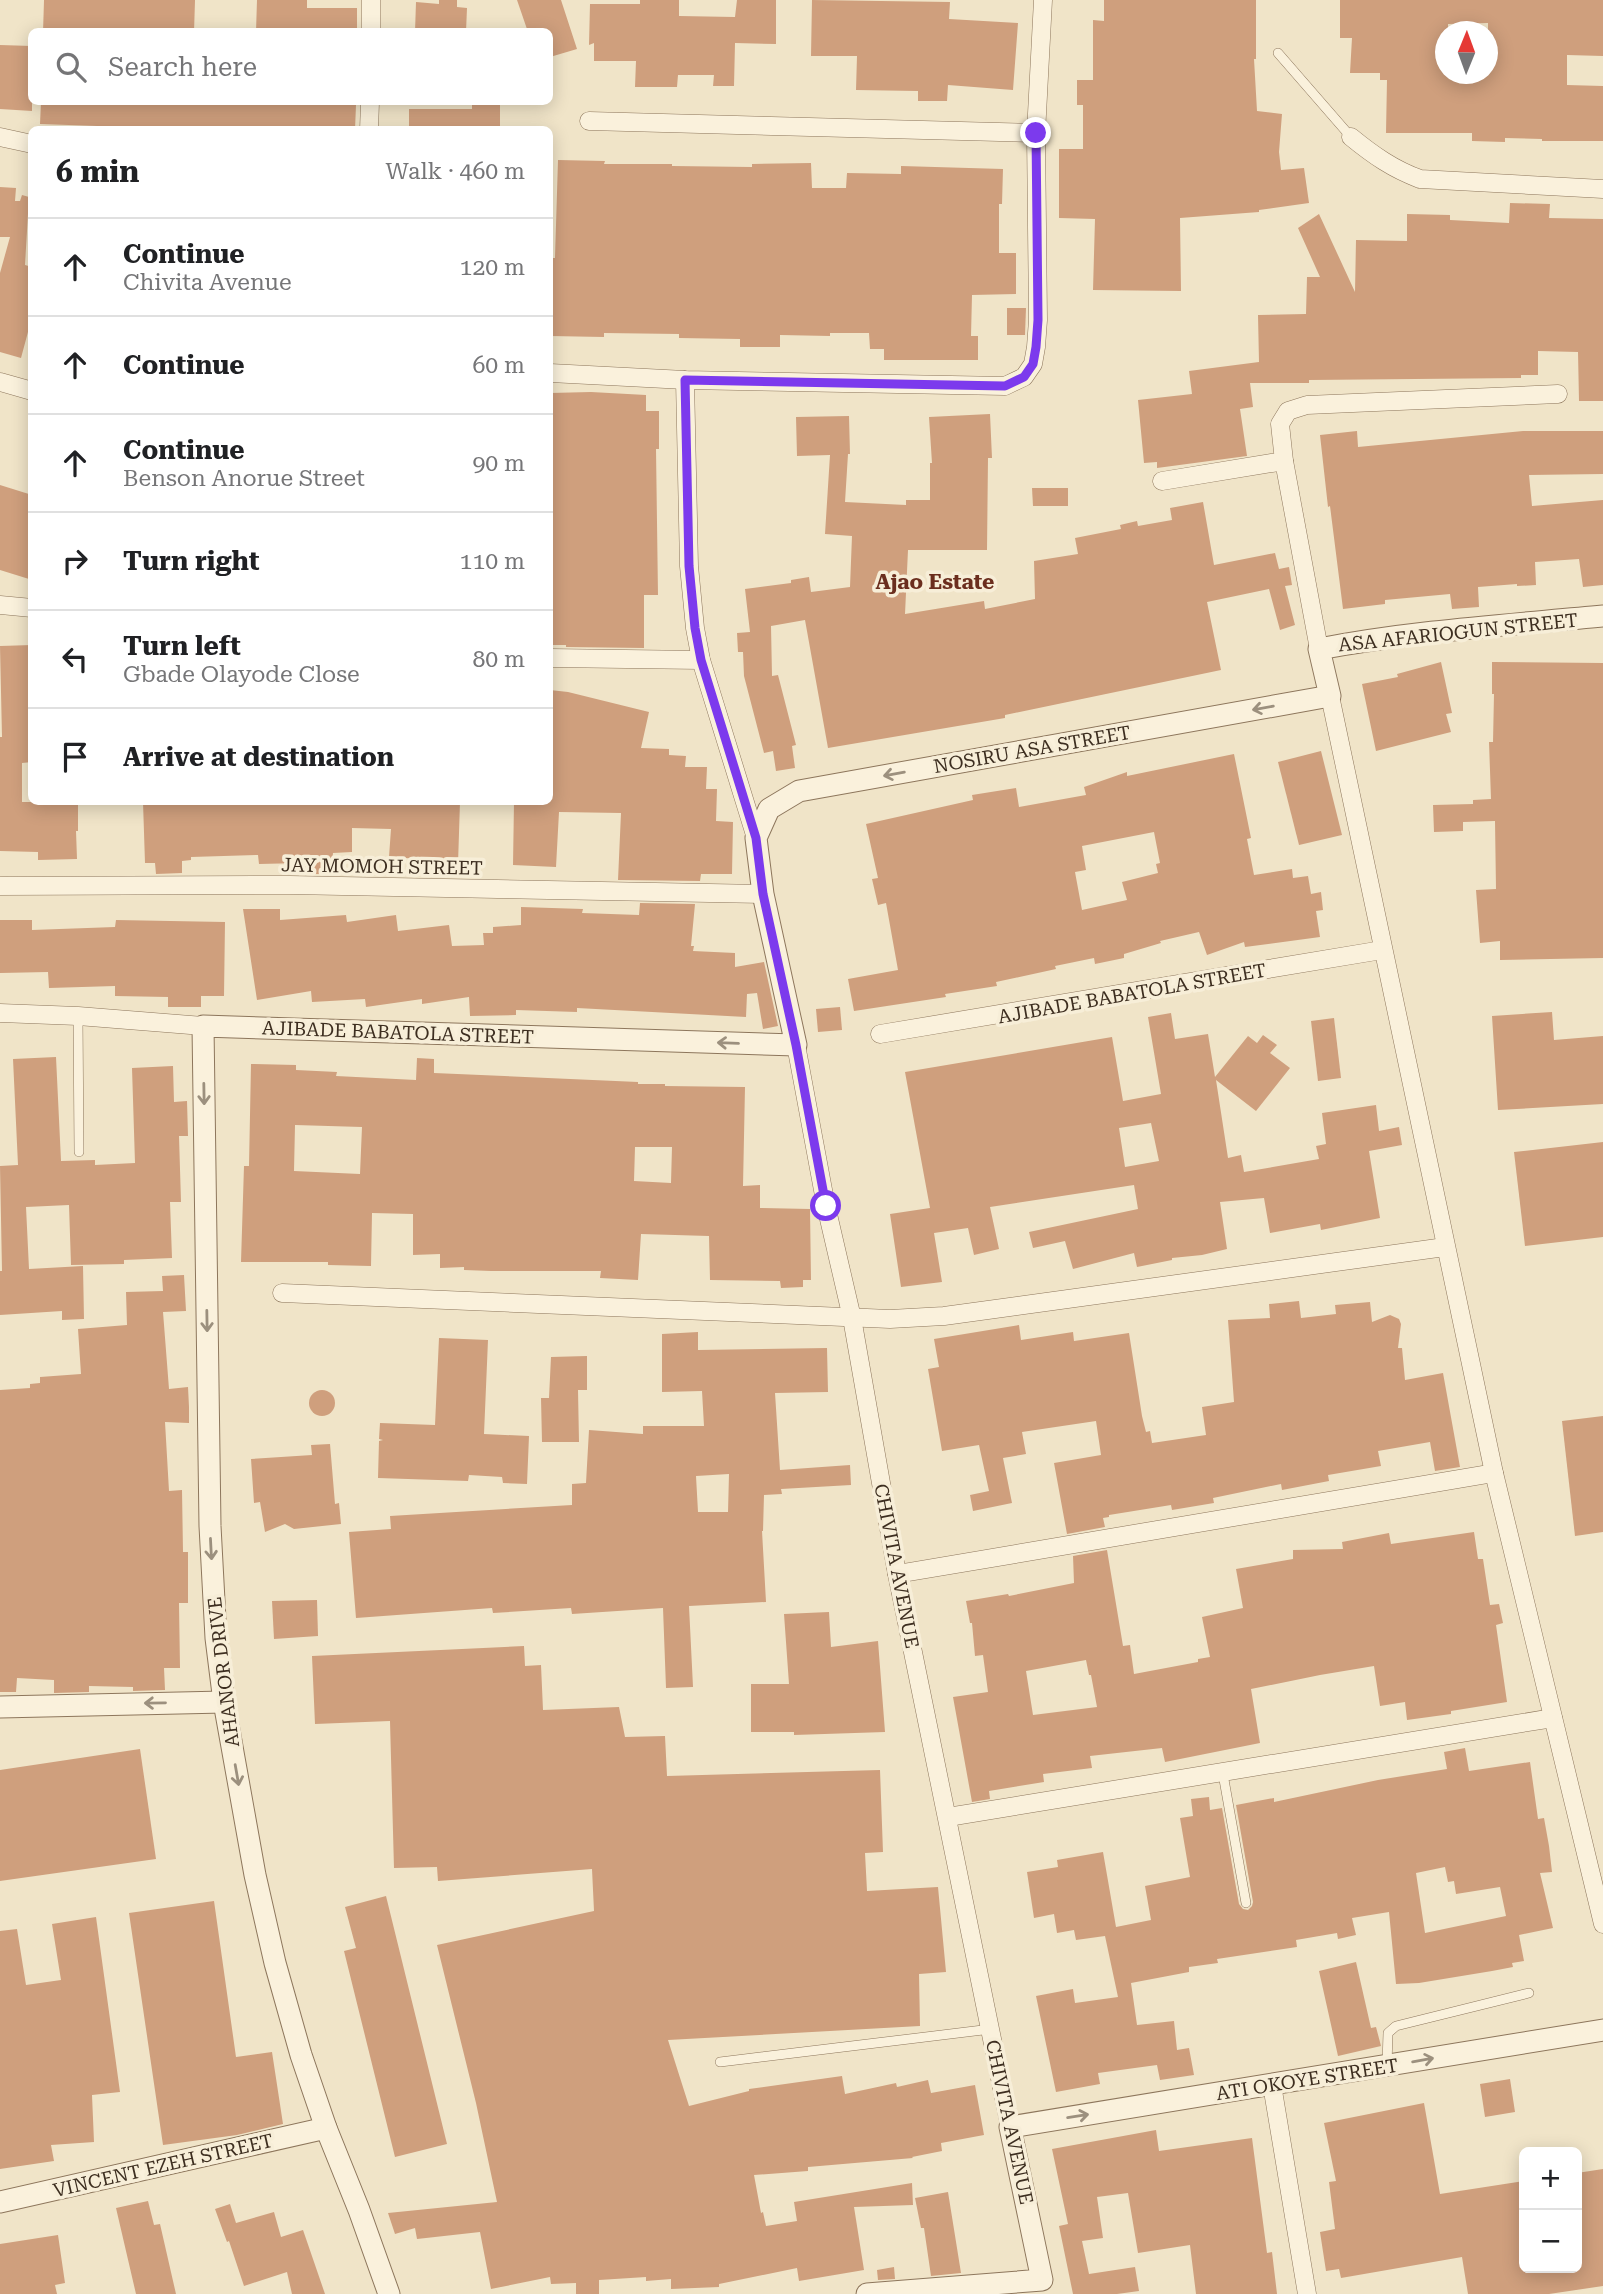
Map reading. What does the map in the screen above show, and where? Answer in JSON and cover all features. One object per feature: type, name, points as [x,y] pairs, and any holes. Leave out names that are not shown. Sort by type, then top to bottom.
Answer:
[{"type":"street","points":[[371,28],[372,0]]},
{"type":"street","points":[[553,373],[685,380],[1005,386],[1024,377],[1033,364],[1038,320],[1036,133],[1044,0]]},
{"type":"street","points":[[369,126],[370,105]]},
{"type":"street","points":[[589,121],[1036,133]]},
{"type":"street","points":[[0,136],[28,143]]},
{"type":"street","points":[[1351,137],[1396,170],[1420,179],[1603,189]]},
{"type":"street","points":[[685,380],[689,566],[695,628],[701,660],[756,838]]},
{"type":"street","points":[[0,382],[28,390]]},
{"type":"street","points":[[1319,649],[1284,461],[1280,424],[1288,411],[1307,405],[1558,394]]},
{"type":"street","points":[[1162,481],[1284,461]]},
{"type":"street","points":[[0,605],[28,608]]},
{"type":"street","name":"ASA AFARIOGUN STREET","points":[[1330,696],[1319,649],[1422,633],[1603,616]]},
{"type":"street","points":[[553,657],[701,660]]},
{"type":"street","points":[[1330,696],[1494,1473],[1603,1924]]},
{"type":"street","name":"NOSIRU ASA STREET","points":[[756,838],[769,809],[799,792],[1330,696]]},
{"type":"street","name":"CHIVITA AVENUE","points":[[756,838],[763,894],[796,1045],[826,1206],[852,1318],[897,1574],[1044,2287]]},
{"type":"street","name":"JAY MOMOH STREET","points":[[0,886],[290,885],[763,894]]},
{"type":"street","name":"AJIBADE BABATOLA STREET","points":[[880,1034],[925,1029],[1382,950]]},
{"type":"street","name":"AJIBADE BABATOLA STREET","points":[[0,1013],[203,1026],[796,1045]]},
{"type":"street","name":"AHANOR DRIVE","points":[[203,1026],[210,1526],[216,1638],[224,1702],[255,1875],[275,1963],[301,2055],[326,2128],[389,2294]]},
{"type":"street","points":[[282,1293],[890,1319],[944,1316],[1445,1247]]},
{"type":"street","points":[[897,1574],[1494,1473]]},
{"type":"street","points":[[0,1707],[224,1702]]},
{"type":"street","points":[[948,1817],[1553,1718]]},
{"type":"street","name":"ATI OKOYE STREET","points":[[1010,2127],[1603,2029]]},
{"type":"street","points":[[1272,2085],[1307,2294]]},
{"type":"street","name":"VINCENT EZEH STREET","points":[[0,2202],[326,2128]]},
{"type":"street","points":[[867,2294],[1044,2287]]},
{"type":"lane","points":[[1278,53],[1351,137]]},
{"type":"lane","points":[[78,1016],[79,1152]]},
{"type":"lane","points":[[1223,1774],[1246,1903]]},
{"type":"lane","points":[[1387,2066],[1388,2034],[1396,2026],[1528,1993]]},
{"type":"lane","points":[[720,2062],[991,2029]]},
{"type":"building","points":[[44,0],[195,0],[194,28],[43,28]]},
{"type":"building","points":[[257,0],[307,0],[307,8],[357,8],[357,28],[256,28]]},
{"type":"building","points":[[439,0],[457,0],[457,7],[467,8],[466,28],[415,28],[416,2],[439,4]]},
{"type":"building","points":[[517,0],[561,0],[577,49],[553,56],[553,28],[527,28]]},
{"type":"building","points":[[640,0],[679,0],[679,16],[735,17],[737,0],[776,0],[776,44],[735,43],[734,86],[713,86],[714,75],[678,75],[677,87],[635,87],[636,61],[594,61],[594,43],[589,45],[590,4],[640,4]]},
{"type":"building","points":[[812,0],[950,2],[949,19],[1018,23],[1013,90],[948,85],[947,101],[918,101],[918,91],[856,90],[857,56],[811,56]]},
{"type":"building","points":[[1104,0],[1256,0],[1254,59],[1257,111],[1282,114],[1279,152],[1281,170],[1304,168],[1309,203],[1259,212],[1180,218],[1181,291],[1093,290],[1095,219],[1059,218],[1059,149],[1083,149],[1083,105],[1077,105],[1077,80],[1093,80],[1093,20],[1104,21]]},
{"type":"building","points":[[1340,0],[1603,0],[1603,56],[1567,55],[1567,85],[1603,86],[1603,141],[1505,138],[1505,142],[1472,141],[1472,133],[1386,133],[1387,80],[1380,80],[1380,73],[1350,73],[1352,38],[1340,38]]},
{"type":"building","points":[[0,45],[28,46],[28,105],[32,105],[32,111],[0,109]]},
{"type":"building","points":[[41,105],[356,105],[355,126],[40,124]]},
{"type":"building","points":[[472,105],[500,105],[500,126],[409,126],[409,109],[472,109]]},
{"type":"building","points":[[558,160],[605,161],[604,164],[752,167],[752,164],[811,163],[812,188],[846,188],[847,173],[901,174],[901,166],[1003,169],[1002,204],[999,204],[999,253],[1016,253],[1016,294],[972,295],[971,336],[978,336],[978,360],[884,360],[884,349],[870,349],[869,333],[830,333],[830,336],[780,335],[780,347],[740,347],[740,339],[679,338],[679,334],[604,333],[604,337],[553,336]]},
{"type":"building","points":[[0,187],[16,188],[15,201],[20,201],[22,195],[28,197],[25,265],[28,266],[28,332],[21,358],[0,352],[0,273],[10,237],[0,237]]},
{"type":"building","points":[[1510,203],[1550,204],[1549,218],[1603,219],[1603,401],[1579,401],[1578,352],[1538,351],[1538,375],[1521,375],[1521,378],[1250,383],[1253,407],[1240,409],[1247,456],[1157,468],[1157,462],[1144,463],[1138,400],[1192,394],[1189,371],[1259,362],[1258,315],[1306,314],[1307,277],[1320,277],[1298,228],[1319,214],[1355,292],[1356,240],[1407,241],[1407,214],[1450,215],[1450,220],[1509,223]]},
{"type":"building","points":[[1007,308],[1026,308],[1025,335],[1007,335]]},
{"type":"building","points":[[553,393],[646,395],[646,411],[659,411],[659,449],[656,449],[658,595],[644,595],[644,648],[553,645]]},
{"type":"building","points":[[990,414],[992,458],[988,458],[987,550],[908,550],[905,614],[984,601],[985,609],[1035,599],[1034,561],[1078,554],[1075,538],[1121,529],[1120,525],[1137,521],[1138,526],[1172,520],[1170,508],[1203,502],[1214,565],[1275,553],[1279,569],[1289,567],[1292,585],[1285,586],[1295,625],[1280,630],[1269,589],[1207,602],[1221,670],[1005,715],[1005,718],[828,748],[805,620],[771,626],[772,676],[778,675],[796,745],[792,746],[795,768],[776,771],[773,751],[764,753],[744,676],[743,652],[738,652],[737,633],[750,632],[745,589],[791,583],[791,580],[809,577],[811,592],[850,587],[852,536],[825,534],[830,455],[797,456],[796,417],[849,416],[850,454],[845,502],[906,505],[906,500],[930,500],[932,463],[929,417]]},
{"type":"building","points":[[1357,431],[1358,447],[1523,431],[1603,431],[1603,474],[1529,475],[1532,506],[1603,500],[1603,585],[1583,587],[1579,559],[1535,562],[1536,585],[1478,587],[1479,607],[1452,609],[1450,594],[1385,600],[1385,604],[1343,609],[1320,435]]},
{"type":"building","points":[[0,485],[28,494],[28,579],[0,570]]},
{"type":"building","points":[[1032,488],[1068,488],[1068,506],[1033,506]]},
{"type":"building","points":[[28,645],[28,762],[22,763],[22,802],[28,802],[28,805],[78,805],[77,859],[38,860],[38,852],[0,851],[0,646]]},
{"type":"building","points":[[1441,662],[1452,713],[1446,714],[1451,732],[1376,751],[1362,684],[1398,677],[1397,674]]},
{"type":"building","points":[[1492,662],[1603,663],[1603,958],[1500,960],[1500,941],[1480,943],[1476,890],[1496,889],[1495,821],[1463,822],[1463,831],[1434,832],[1433,805],[1473,804],[1473,800],[1491,799],[1489,742],[1493,742]]},
{"type":"building","points":[[553,690],[649,712],[641,748],[669,749],[669,755],[686,756],[685,767],[707,767],[706,789],[717,789],[716,821],[733,822],[732,874],[701,874],[700,881],[618,880],[621,813],[559,812],[556,867],[513,865],[514,805],[553,805]]},
{"type":"building","points":[[1321,751],[1342,835],[1299,845],[1278,762]]},
{"type":"building","points":[[1234,754],[1251,838],[1247,839],[1254,875],[1292,869],[1293,878],[1308,876],[1311,894],[1321,892],[1323,910],[1316,911],[1320,937],[1245,947],[1244,942],[1207,955],[1199,932],[1160,941],[1161,943],[1124,954],[1124,958],[1095,964],[1094,958],[996,982],[997,986],[854,1011],[848,979],[898,970],[886,903],[878,905],[872,879],[878,878],[866,824],[973,800],[972,795],[1016,788],[1019,807],[1086,795],[1084,787],[1127,772],[1127,776]],"holes":[[[1154,832],[1160,863],[1156,864],[1158,873],[1122,882],[1127,900],[1082,910],[1075,872],[1086,870],[1082,846]]]},
{"type":"building","points":[[143,805],[460,805],[458,864],[421,863],[421,859],[389,857],[391,829],[352,828],[352,852],[333,853],[331,874],[300,874],[301,863],[259,864],[258,855],[191,857],[191,860],[182,861],[182,873],[156,874],[155,863],[145,863]]},
{"type":"building","points":[[640,903],[695,904],[691,946],[694,946],[693,951],[735,953],[735,967],[764,962],[778,1026],[763,1029],[757,993],[747,994],[746,1017],[577,1008],[577,1012],[516,1010],[516,1015],[470,1016],[469,997],[422,1004],[422,999],[366,1007],[365,999],[312,1002],[311,991],[257,1000],[243,909],[280,909],[280,920],[346,915],[347,922],[396,915],[398,931],[449,925],[452,946],[484,945],[483,933],[493,933],[493,927],[521,925],[521,907],[583,909],[582,913],[639,915]]},
{"type":"building","points":[[0,920],[32,920],[32,930],[115,927],[116,920],[225,922],[224,996],[201,996],[201,1007],[168,1007],[168,997],[115,996],[115,986],[49,988],[48,972],[0,973]]},
{"type":"building","points":[[840,1007],[842,1030],[818,1032],[816,1009]]},
{"type":"building","points":[[1552,1012],[1554,1040],[1603,1036],[1603,1104],[1498,1110],[1492,1016]]},
{"type":"building","points":[[1171,1013],[1175,1039],[1208,1034],[1215,1077],[1248,1036],[1257,1043],[1263,1035],[1277,1045],[1270,1053],[1290,1068],[1256,1111],[1216,1080],[1228,1158],[1241,1155],[1244,1172],[1319,1159],[1316,1146],[1326,1144],[1322,1113],[1376,1105],[1379,1131],[1399,1127],[1402,1145],[1369,1151],[1380,1218],[1321,1230],[1320,1224],[1270,1233],[1264,1198],[1220,1202],[1227,1249],[1202,1255],[1172,1258],[1137,1267],[1134,1253],[1073,1269],[1065,1241],[1033,1248],[1029,1232],[1138,1209],[1134,1185],[990,1207],[999,1249],[974,1255],[968,1228],[934,1233],[942,1282],[901,1287],[890,1214],[930,1208],[905,1072],[1112,1037],[1123,1101],[1161,1094],[1148,1017]],"holes":[[[1151,1123],[1159,1161],[1125,1167],[1119,1128]]]},
{"type":"building","points":[[1334,1018],[1341,1078],[1318,1081],[1311,1021]]},
{"type":"building","points":[[56,1057],[61,1161],[95,1160],[95,1165],[135,1163],[132,1068],[173,1066],[174,1102],[187,1101],[188,1136],[179,1136],[181,1202],[170,1202],[172,1258],[124,1260],[124,1264],[71,1265],[69,1205],[26,1207],[29,1269],[83,1266],[84,1319],[62,1320],[62,1311],[0,1315],[0,1166],[18,1165],[13,1059]]},
{"type":"building","points":[[417,1058],[434,1059],[434,1073],[638,1082],[665,1086],[745,1087],[743,1186],[760,1185],[760,1208],[810,1209],[811,1280],[803,1280],[803,1287],[781,1288],[780,1281],[710,1280],[709,1236],[641,1234],[638,1280],[600,1278],[601,1271],[440,1268],[440,1254],[413,1255],[413,1214],[372,1213],[371,1266],[328,1265],[328,1262],[241,1262],[244,1166],[249,1166],[251,1064],[296,1065],[296,1070],[337,1072],[336,1076],[416,1080]],"holes":[[[295,1125],[362,1127],[360,1174],[294,1171]],[[635,1147],[672,1147],[671,1183],[634,1181]]]},
{"type":"building","points":[[1603,1142],[1603,1237],[1525,1246],[1514,1152]]},
{"type":"building","points":[[184,1275],[186,1311],[163,1312],[169,1389],[188,1387],[189,1407],[189,1423],[165,1422],[169,1491],[182,1490],[183,1552],[188,1552],[188,1603],[179,1603],[180,1668],[164,1668],[165,1690],[133,1691],[133,1687],[89,1686],[89,1692],[54,1693],[54,1680],[17,1678],[16,1692],[0,1692],[0,1390],[30,1388],[30,1384],[40,1383],[40,1377],[81,1374],[78,1329],[127,1325],[126,1292],[163,1291],[162,1276]]},
{"type":"building","points":[[1299,1301],[1301,1318],[1336,1314],[1335,1305],[1370,1302],[1372,1322],[1390,1315],[1399,1319],[1401,1324],[1398,1348],[1402,1348],[1405,1380],[1443,1373],[1460,1467],[1435,1471],[1430,1442],[1378,1451],[1381,1466],[1328,1475],[1329,1481],[1282,1490],[1281,1484],[1213,1498],[1214,1503],[1172,1510],[1171,1505],[1109,1515],[1103,1518],[1105,1527],[1067,1534],[1054,1463],[1101,1455],[1096,1421],[1022,1432],[1026,1454],[1003,1458],[1012,1503],[973,1511],[970,1495],[989,1491],[979,1445],[942,1451],[928,1369],[939,1367],[934,1339],[1019,1325],[1021,1340],[1073,1332],[1074,1341],[1129,1333],[1142,1416],[1146,1432],[1150,1431],[1152,1443],[1206,1435],[1202,1407],[1234,1402],[1228,1320],[1270,1318],[1269,1304]]},
{"type":"building","points":[[698,1332],[698,1350],[827,1348],[828,1392],[775,1393],[780,1470],[850,1465],[851,1485],[781,1489],[782,1494],[764,1495],[762,1531],[766,1602],[689,1606],[693,1687],[666,1688],[663,1608],[572,1614],[571,1608],[493,1613],[492,1608],[356,1618],[349,1532],[391,1529],[390,1516],[572,1505],[572,1484],[586,1483],[589,1430],[643,1434],[643,1426],[704,1426],[702,1391],[662,1392],[662,1334]],"holes":[[[729,1474],[728,1512],[698,1512],[696,1476]]]},
{"type":"building","points":[[439,1338],[488,1340],[484,1434],[529,1436],[527,1484],[503,1483],[502,1477],[469,1475],[468,1481],[378,1478],[379,1441],[383,1440],[379,1439],[380,1423],[435,1425]]},
{"type":"building","points":[[587,1356],[587,1390],[578,1390],[579,1442],[542,1442],[541,1398],[549,1398],[551,1357]]},
{"type":"building","points":[[322,1390],[331,1394],[335,1403],[331,1412],[322,1416],[313,1412],[309,1403],[313,1394]]},
{"type":"building","points":[[1603,1416],[1603,1532],[1575,1536],[1562,1421]]},
{"type":"building","points":[[330,1444],[335,1504],[339,1503],[341,1524],[294,1529],[285,1524],[265,1532],[260,1502],[254,1503],[251,1459],[312,1455],[311,1445]]},
{"type":"building","points":[[1474,1532],[1478,1559],[1483,1559],[1490,1605],[1499,1604],[1503,1623],[1496,1625],[1507,1702],[1407,1720],[1405,1702],[1380,1706],[1374,1666],[1320,1675],[1251,1689],[1260,1743],[1165,1762],[1162,1748],[1090,1756],[1092,1768],[1043,1774],[1044,1782],[989,1791],[990,1799],[972,1802],[953,1697],[988,1692],[983,1655],[975,1656],[972,1623],[966,1601],[1008,1594],[1009,1596],[1074,1583],[1073,1556],[1107,1550],[1123,1646],[1130,1645],[1134,1674],[1198,1662],[1198,1659],[1210,1657],[1202,1617],[1243,1608],[1236,1569],[1293,1559],[1293,1550],[1343,1549],[1342,1542],[1389,1533],[1391,1544]],"holes":[[[1086,1660],[1097,1707],[1033,1715],[1026,1671]]]},
{"type":"building","points":[[317,1600],[318,1636],[274,1639],[272,1601]]},
{"type":"building","points":[[829,1612],[831,1647],[878,1641],[885,1732],[794,1735],[794,1732],[751,1732],[751,1684],[789,1684],[784,1614]]},
{"type":"building","points":[[524,1646],[525,1666],[541,1665],[543,1710],[619,1707],[625,1737],[665,1736],[667,1776],[880,1770],[883,1852],[865,1853],[867,1891],[938,1887],[946,1972],[919,1974],[920,2026],[668,2040],[689,2106],[749,2089],[842,2076],[845,2094],[896,2083],[897,2087],[928,2080],[931,2093],[975,2085],[984,2135],[941,2143],[942,2151],[913,2158],[808,2167],[808,2171],[754,2175],[766,2226],[797,2221],[794,2202],[912,2183],[913,2205],[854,2207],[864,2270],[799,2281],[797,2268],[719,2284],[719,2287],[671,2289],[671,2279],[646,2281],[646,2277],[599,2280],[599,2294],[576,2294],[576,2283],[551,2284],[550,2277],[491,2289],[480,2232],[417,2239],[415,2228],[395,2234],[388,2213],[497,2202],[437,1945],[594,1911],[592,1869],[438,1881],[437,1867],[394,1868],[390,1721],[315,1724],[312,1656]]},
{"type":"building","points":[[1465,1748],[1469,1771],[1530,1762],[1538,1819],[1544,1818],[1549,1846],[1552,1872],[1540,1873],[1553,1928],[1519,1935],[1524,1961],[1512,1963],[1513,1967],[1492,1971],[1396,1984],[1389,1912],[1352,1918],[1356,1935],[1338,1939],[1337,1933],[1296,1940],[1297,1947],[1217,1959],[1218,1963],[1189,1967],[1189,1972],[1131,1983],[1137,2025],[1174,2021],[1177,2050],[1189,2048],[1194,2075],[1160,2080],[1157,2065],[1098,2073],[1100,2084],[1056,2092],[1036,1996],[1073,1989],[1075,2003],[1118,1997],[1105,1936],[1076,1940],[1074,1930],[1057,1933],[1054,1914],[1034,1918],[1027,1872],[1058,1867],[1057,1860],[1103,1852],[1116,1927],[1151,1920],[1145,1886],[1190,1877],[1180,1818],[1193,1816],[1191,1799],[1209,1797],[1210,1810],[1222,1808],[1239,1904],[1248,1910],[1253,1902],[1236,1805],[1274,1798],[1274,1802],[1378,1780],[1447,1769],[1444,1752]],"holes":[[[1445,1867],[1448,1882],[1454,1881],[1456,1894],[1500,1887],[1506,1916],[1425,1933],[1416,1873]]]},
{"type":"building","points":[[140,1749],[156,1859],[0,1881],[0,1770]]},
{"type":"building","points":[[386,1896],[447,2144],[395,2157],[344,1951],[356,1948],[345,1907]]},
{"type":"building","points":[[214,1901],[236,2057],[272,2052],[283,2124],[237,2135],[163,2145],[129,1913]]},
{"type":"building","points":[[96,1917],[120,2092],[92,2095],[94,2142],[51,2145],[54,2161],[0,2169],[0,1931],[17,1929],[26,1985],[61,1980],[52,1924]]},
{"type":"building","points":[[1356,1962],[1371,2028],[1376,2027],[1381,2046],[1338,2056],[1319,1971]]},
{"type":"building","points":[[1510,2079],[1515,2112],[1485,2117],[1480,2084]]},
{"type":"building","points":[[1424,2103],[1440,2194],[1519,2182],[1519,2273],[1582,2273],[1582,2172],[1603,2169],[1603,2286],[1549,2294],[1468,2294],[1462,2257],[1341,2278],[1339,2269],[1326,2271],[1320,2232],[1335,2229],[1329,2182],[1336,2181],[1324,2123]]},
{"type":"building","points":[[1156,2130],[1159,2151],[1252,2138],[1267,2253],[1272,2252],[1277,2294],[1196,2294],[1190,2245],[1138,2253],[1128,2193],[1097,2197],[1103,2238],[1082,2241],[1089,2274],[1135,2267],[1139,2291],[1073,2294],[1059,2226],[1068,2224],[1052,2149]]},
{"type":"building","points":[[948,2192],[961,2273],[931,2276],[924,2228],[921,2228],[915,2198]]},
{"type":"building","points":[[148,2201],[154,2225],[160,2224],[176,2294],[136,2294],[116,2208]]},
{"type":"building","points":[[230,2204],[236,2223],[274,2212],[281,2237],[303,2230],[325,2294],[292,2294],[287,2272],[244,2286],[215,2209]]},
{"type":"building","points":[[58,2235],[65,2283],[55,2285],[57,2294],[0,2294],[0,2244]]},
{"type":"building","points":[[894,2267],[895,2279],[878,2280],[877,2270]]},
{"type":"district","name":"Ajao Estate","points":[[935,582]]},
{"type":"route","points":[[826,1206],[796,1045],[763,894],[756,838],[701,660],[695,628],[689,566],[685,380],[1005,386],[1024,377],[1033,364],[1038,320],[1036,133]]}]
